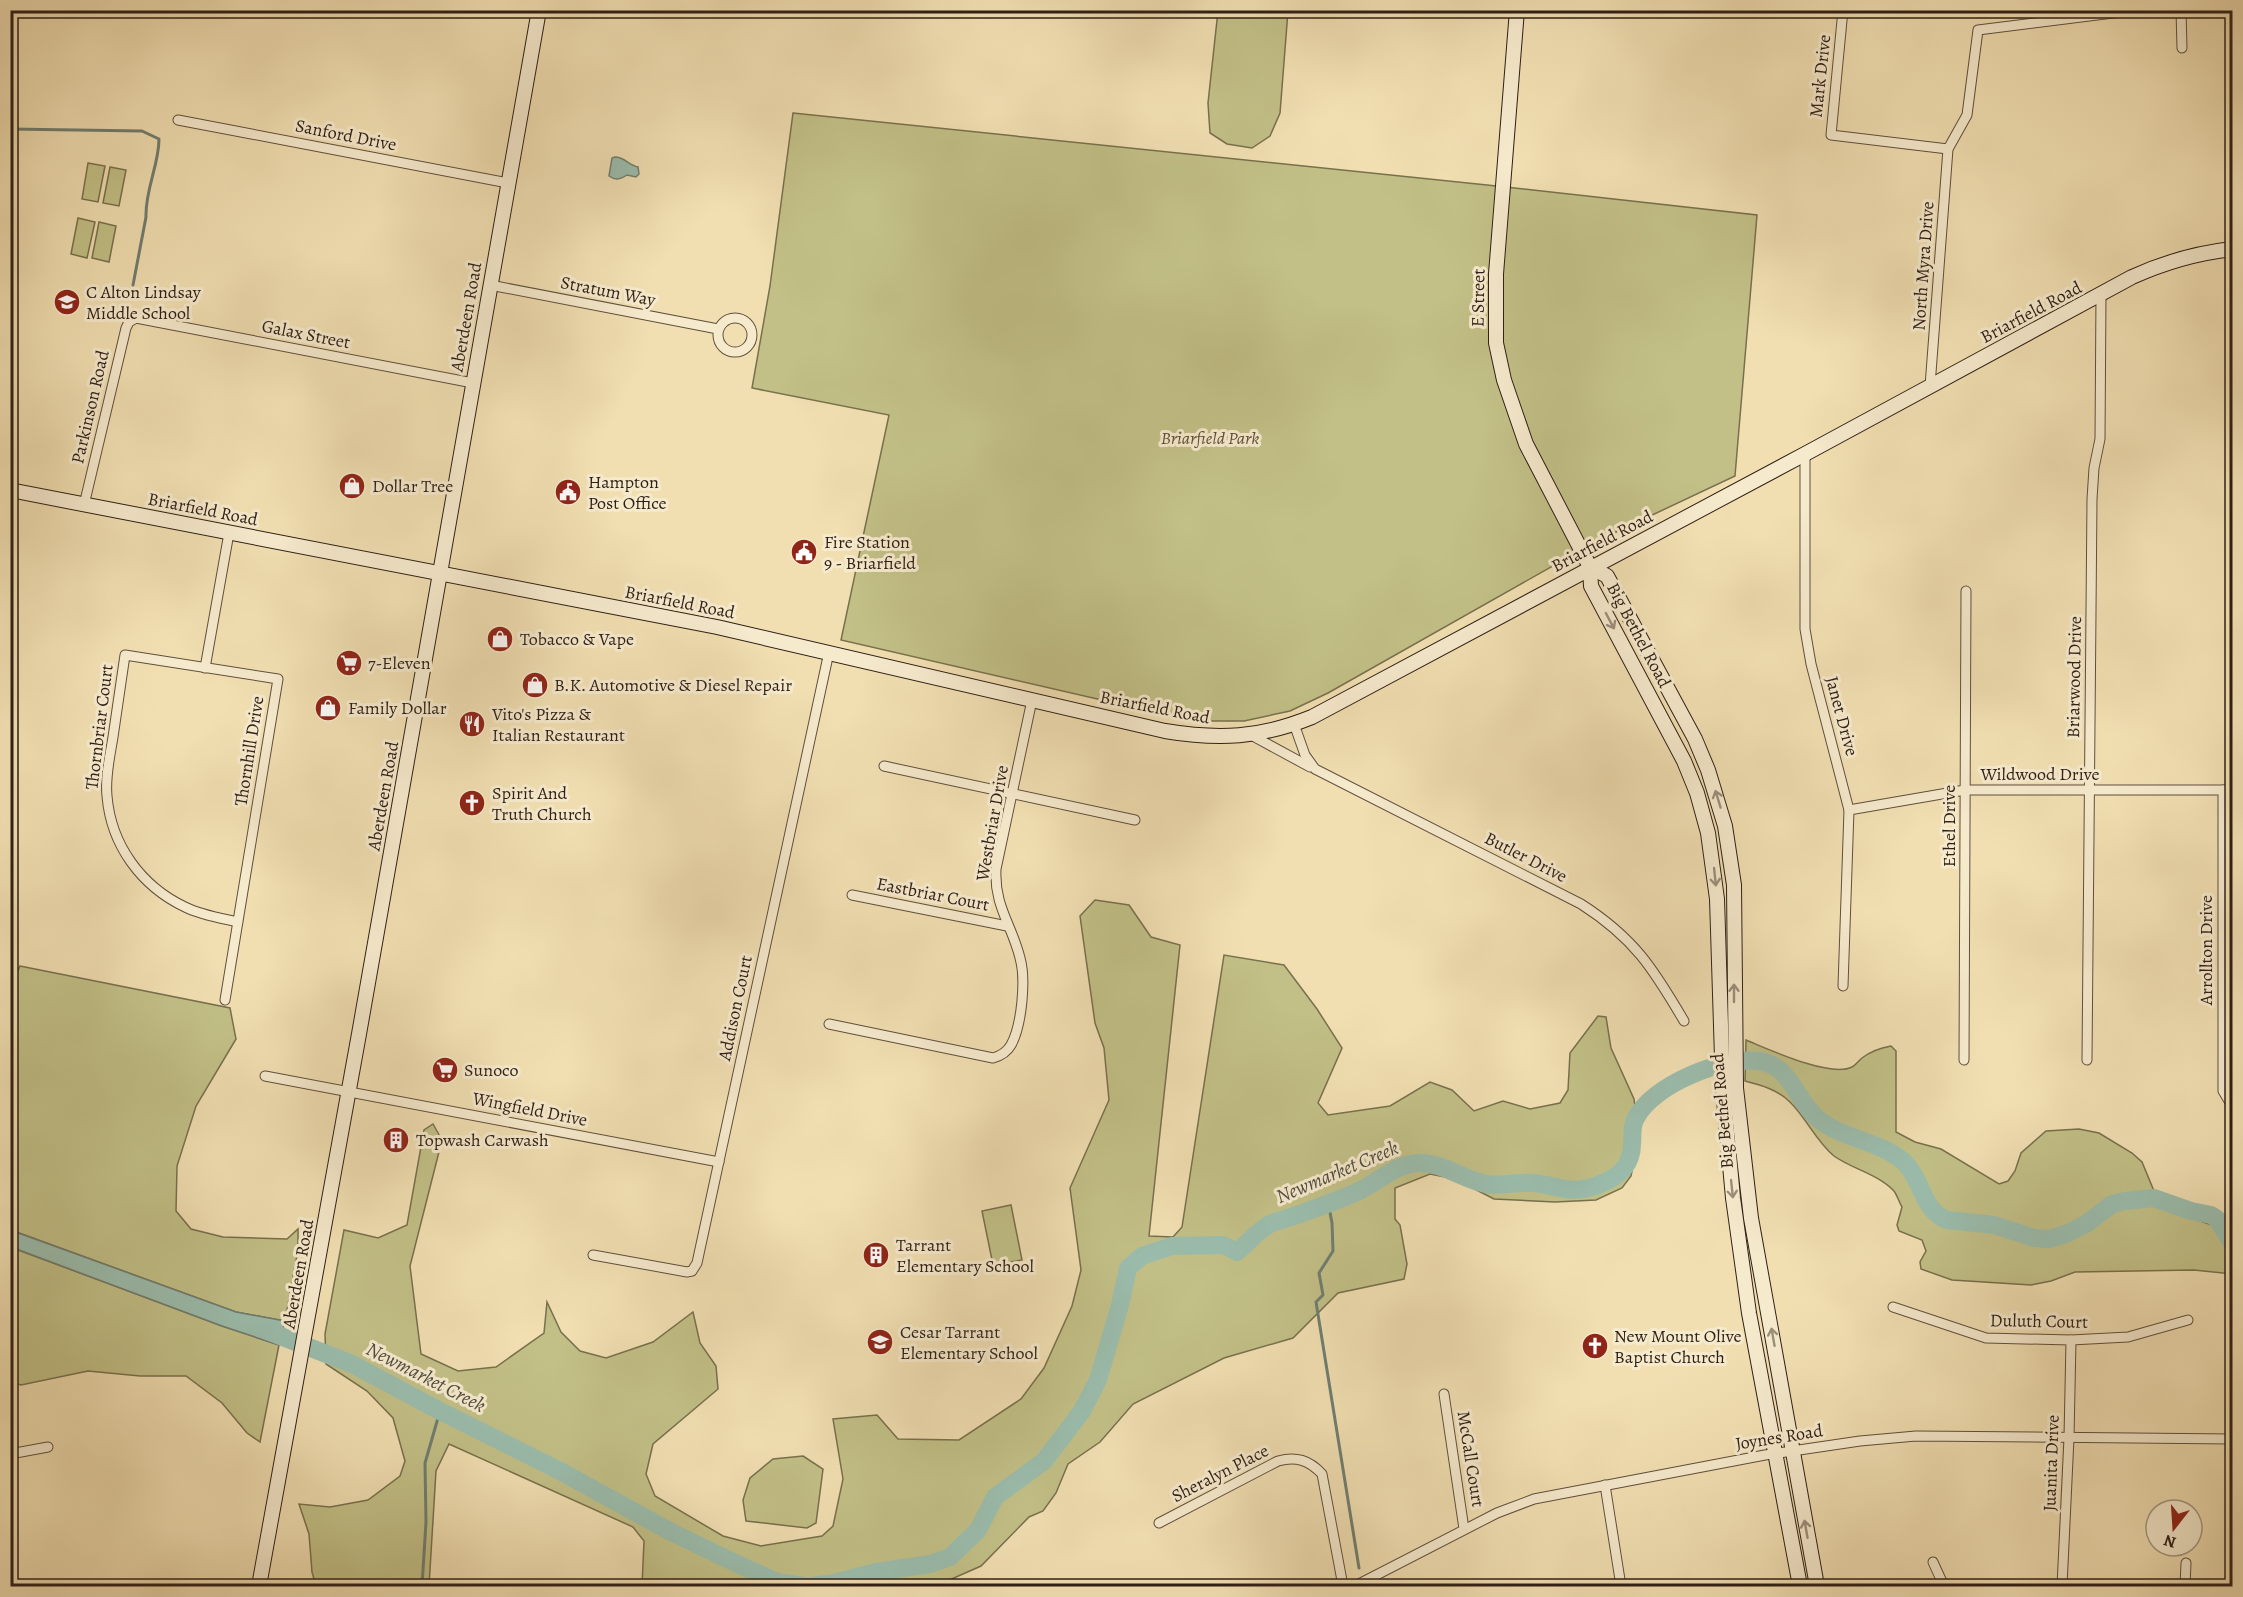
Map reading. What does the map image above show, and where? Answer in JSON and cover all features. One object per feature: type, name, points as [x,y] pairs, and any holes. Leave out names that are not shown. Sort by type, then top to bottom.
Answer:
[{"type":"main road","name":"Aberdeen Road","points":[[259,1587],[349,1092],[539,10]]},
{"type":"main road","name":"E Street","points":[[1517,10],[1496,274],[1496,343],[1504,380],[1526,444],[1590,567]]},
{"type":"main road","name":"Briarfield Road","points":[[10,490],[728,629],[1189,735],[1215,737],[1251,735],[1312,717],[2160,264],[2232,249]]},
{"type":"main road","name":"Big Bethel Road","points":[[1590,567],[1591,586],[1684,761],[1704,819],[1714,864],[1740,1256],[1800,1587]]},
{"type":"main road","name":"Big Bethel Road","points":[[1590,567],[1607,576],[1613,586],[1695,739],[1720,806],[1730,846],[1734,885],[1728,1051]]},
{"type":"main road","name":"Big Bethel Road","points":[[1730,1088],[1816,1587]]},
{"type":"street","name":"Mark Drive","points":[[1843,10],[1831,135],[1948,149]]},
{"type":"street","points":[[1948,149],[1967,115],[1978,30],[2137,10]]},
{"type":"street","points":[[2181,10],[2182,48]]},
{"type":"street","name":"Sanford Drive","points":[[178,120],[508,183]]},
{"type":"street","name":"North Myra Drive","points":[[1930,386],[1948,149]]},
{"type":"street","name":"Stratum Way","points":[[490,285],[718,329]]},
{"type":"street","name":"Briarwood Drive","points":[[2087,1060],[2092,499],[2094,468],[2100,439],[2101,294]]},
{"type":"street","name":"Galax Street","points":[[133,319],[139,318],[473,383]]},
{"type":"street","name":"Parkinson Road","points":[[84,505],[125,332],[129,322],[133,319]]},
{"type":"street","name":"Janet Drive","points":[[1805,454],[1805,629],[1811,664],[1849,810],[1843,986]]},
{"type":"street","points":[[205,668],[229,533]]},
{"type":"street","name":"Ethel Drive","points":[[1964,1060],[1966,591]]},
{"type":"street","name":"Addison Court","points":[[593,1255],[680,1272],[692,1271],[698,1263],[829,652]]},
{"type":"street","name":"Thornbriar Court","points":[[205,668],[124,655],[108,772],[107,796],[113,829],[119,844],[150,884],[186,908],[238,922]]},
{"type":"street","name":"Thornhill Drive","points":[[205,668],[278,679],[225,1000]]},
{"type":"street","name":"Westbriar Drive","points":[[829,1024],[984,1057],[1000,1056],[1012,1044],[1023,988],[1020,959],[1007,926],[996,886],[996,869],[1032,700]]},
{"type":"street","points":[[1294,724],[1305,755],[1315,769]]},
{"type":"street","name":"Butler Drive","points":[[1251,735],[1561,893],[1608,921],[1635,947],[1656,972],[1684,1021]]},
{"type":"street","points":[[884,766],[1135,820]]},
{"type":"street","name":"Wildwood Drive","points":[[1849,810],[1965,790],[2228,790]]},
{"type":"street","name":"Arrollton Drive","points":[[2228,790],[2223,1091],[2232,1106]]},
{"type":"street","name":"Eastbriar Court","points":[[852,895],[1007,926]]},
{"type":"street","name":"Wingfield Drive","points":[[265,1076],[719,1162]]},
{"type":"street","name":"Duluth Court","points":[[1893,1307],[1986,1338],[2071,1340],[2128,1337],[2188,1320]]},
{"type":"street","name":"Juanita Drive","points":[[2062,1587],[2071,1340]]},
{"type":"street","name":"McCall Court","points":[[1444,1394],[1464,1530]]},
{"type":"street","name":"Joynes Road","points":[[1355,1587],[1497,1513],[1534,1499],[1792,1450],[1916,1436],[2232,1439]]},
{"type":"street","points":[[10,1454],[48,1447]]},
{"type":"street","name":"Sheralyn Place","points":[[1159,1523],[1278,1461],[1291,1457],[1303,1460],[1322,1474],[1343,1587]]},
{"type":"street","points":[[1605,1485],[1621,1587]]},
{"type":"street","points":[[1933,1562],[1944,1587]]},
{"type":"street","points":[[2185,1587],[2186,1563]]},
{"type":"green space","points":[[1218,11],[1288,11],[1280,113],[1270,136],[1252,148],[1227,144],[1210,133],[1208,103]]},
{"type":"green space","name":"Briarfield Park","points":[[793,113],[1757,215],[1735,476],[1597,541],[1328,693],[1290,711],[1244,721],[1193,721],[841,640],[889,415],[752,388],[770,286]]},
{"type":"green space","points":[[88,163],[105,166],[98,202],[82,199]]},
{"type":"green space","points":[[110,167],[126,170],[119,206],[103,203]]},
{"type":"green space","points":[[78,218],[95,222],[87,258],[71,254]]},
{"type":"green space","points":[[99,222],[116,226],[109,262],[92,258]]},
{"type":"green space","points":[[1095,900],[1129,905],[1151,937],[1180,945],[1149,1236],[1173,1237],[1182,1227],[1224,955],[1284,965],[1317,1009],[1342,1048],[1318,1103],[1328,1115],[1390,1106],[1430,1082],[1452,1090],[1474,1111],[1503,1101],[1530,1109],[1560,1103],[1568,1090],[1570,1053],[1598,1016],[1606,1017],[1611,1048],[1634,1099],[1639,1137],[1631,1176],[1622,1188],[1596,1200],[1555,1202],[1494,1199],[1455,1179],[1430,1174],[1395,1188],[1395,1219],[1400,1225],[1407,1264],[1404,1279],[1338,1293],[1293,1338],[1224,1358],[1133,1404],[1100,1442],[1068,1464],[1056,1493],[1043,1511],[1029,1517],[981,1566],[947,1581],[947,1586],[642,1586],[644,1541],[633,1527],[449,1444],[436,1471],[429,1586],[316,1586],[312,1572],[309,1534],[299,1504],[330,1507],[368,1500],[400,1476],[405,1461],[393,1418],[367,1391],[326,1364],[325,1334],[344,1230],[378,1238],[407,1225],[424,1130],[433,1124],[442,1140],[410,1266],[421,1354],[458,1371],[496,1367],[544,1333],[547,1302],[561,1332],[580,1351],[606,1358],[653,1342],[693,1312],[700,1343],[716,1366],[718,1389],[653,1444],[646,1474],[655,1496],[723,1536],[761,1546],[822,1536],[833,1526],[843,1479],[833,1419],[877,1415],[898,1439],[959,1440],[1021,1399],[1044,1368],[1072,1306],[1081,1270],[1070,1188],[1109,1100],[1104,1048],[1095,1023],[1080,916]]},
{"type":"green space","points":[[20,966],[230,1008],[236,1039],[196,1106],[177,1166],[176,1211],[191,1229],[223,1237],[287,1239],[298,1229],[298,1250],[285,1321],[236,1312],[11,1230],[10,989]]},
{"type":"green space","points":[[1746,1040],[1799,1061],[1829,1069],[1852,1067],[1872,1052],[1891,1046],[1896,1051],[1896,1132],[1915,1142],[1941,1149],[1999,1184],[2008,1181],[2015,1171],[2021,1153],[2046,1131],[2079,1129],[2099,1133],[2132,1153],[2142,1162],[2161,1208],[2215,1226],[2232,1252],[2232,1274],[2194,1270],[2075,1272],[2051,1281],[2031,1285],[1952,1280],[1921,1269],[1920,1262],[1926,1251],[1922,1240],[1899,1231],[1897,1225],[1902,1207],[1894,1191],[1880,1180],[1834,1156],[1796,1109],[1780,1094],[1745,1081]]},
{"type":"green space","points":[[1011,1205],[1022,1260],[993,1265],[982,1211]]},
{"type":"green space","points":[[10,1247],[279,1345],[260,1442],[247,1433],[222,1403],[186,1376],[140,1376],[88,1371],[21,1385],[11,1382]]},
{"type":"green space","points":[[803,1456],[823,1469],[816,1523],[807,1528],[746,1521],[743,1500],[750,1478],[773,1459]]},
{"type":"shaded area","points":[[615,157],[638,167],[639,174],[636,177],[627,175],[618,179],[609,176],[612,158]]},
{"type":"shaded area","points":[[10,1230],[236,1312],[285,1321],[279,1345],[11,1247]]},
{"type":"waterway","points":[[10,129],[142,131],[159,139],[133,285]]},
{"type":"waterway","name":"Newmarket Creek","points":[[811,1586],[834,1583],[876,1572],[930,1564],[950,1557],[978,1530],[995,1497],[1044,1461],[1082,1411],[1098,1380],[1120,1305],[1128,1268],[1142,1256],[1172,1246],[1223,1245],[1237,1252],[1268,1225],[1353,1194],[1402,1166],[1410,1164],[1435,1165],[1474,1181],[1488,1184],[1532,1183],[1571,1190],[1598,1185],[1617,1175],[1626,1165],[1631,1152],[1633,1124],[1644,1106],[1657,1094],[1690,1075],[1727,1063],[1759,1061],[1779,1070],[1818,1119],[1838,1131],[1883,1149],[1903,1161],[1915,1176],[1932,1209],[1947,1220],[1994,1225],[2034,1238],[2049,1239],[2086,1224],[2112,1204],[2154,1198],[2191,1211],[2211,1215],[2217,1219],[2232,1243]]},
{"type":"waterway","points":[[1328,1202],[1332,1223],[1333,1251],[1319,1273],[1323,1295],[1316,1302],[1359,1568]]},
{"type":"waterway","name":"Newmarket Creek","points":[[260,1328],[352,1364],[560,1471],[671,1532],[729,1560],[777,1582],[804,1586]]},
{"type":"waterway","points":[[422,1586],[426,1522],[425,1463],[440,1411]]},
{"type":"place","name":"C Alton Lindsay Middle School","points":[[67,302]]},
{"type":"place","name":"Dollar Tree","points":[[352,486]]},
{"type":"place","name":"Hampton Post Office","points":[[568,492]]},
{"type":"place","name":"Fire Station 9 - Briarfield","points":[[804,552]]},
{"type":"place","name":"Tobacco & Vape","points":[[500,639]]},
{"type":"place","name":"7-Eleven","points":[[349,663]]},
{"type":"place","name":"B.K. Automotive & Diesel Repair","points":[[535,685]]},
{"type":"place","name":"Family Dollar","points":[[328,708]]},
{"type":"place","name":"Vito's Pizza & Italian Restaurant","points":[[472,724]]},
{"type":"place","name":"Spirit And Truth Church","points":[[472,803]]},
{"type":"place","name":"Sunoco","points":[[445,1070]]},
{"type":"place","name":"Topwash Carwash","points":[[396,1140]]},
{"type":"place","name":"Tarrant Elementary School","points":[[876,1255]]},
{"type":"place","name":"Cesar Tarrant Elementary School","points":[[880,1342]]},
{"type":"place","name":"New Mount Olive Baptist Church","points":[[1595,1346]]}]
